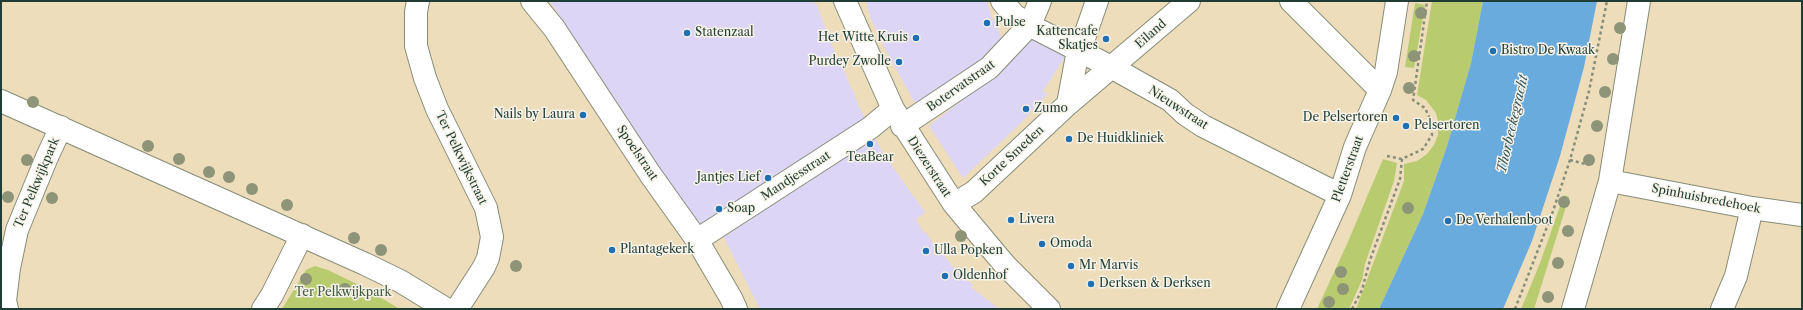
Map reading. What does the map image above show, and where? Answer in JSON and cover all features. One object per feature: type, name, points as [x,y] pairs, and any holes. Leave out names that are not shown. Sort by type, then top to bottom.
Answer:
[{"type":"street","name":"Ter Pelkwijkstraat","points":[[418,1],[416,12],[416,46],[425,78],[437,109],[486,208],[492,237],[488,258],[457,309]]},
{"type":"street","name":"Spoelstraat","points":[[532,1],[554,28],[650,174],[697,240],[736,309]]},
{"type":"street","name":"Diezerstraat","points":[[845,1],[852,20],[898,118],[954,204],[1005,265],[1049,309]]},
{"type":"street","name":"Nieuwstraat","points":[[1002,1],[1014,15],[1029,25],[1111,67],[1170,100],[1203,126],[1340,195]]},
{"type":"street","name":"Botervatstraat","points":[[898,118],[989,68],[1029,25],[1040,1]]},
{"type":"street","points":[[1068,104],[1076,61],[1097,1]]},
{"type":"street","name":"Eiland","points":[[1111,67],[1189,1]]},
{"type":"street","points":[[1291,1],[1380,90]]},
{"type":"street","name":"Pletterstraat","points":[[1288,309],[1340,195],[1358,141],[1380,90],[1386,72],[1397,1]]},
{"type":"street","points":[[1573,309],[1610,181],[1639,1]]},
{"type":"street","name":"Korte Smeden","points":[[954,204],[974,192],[1068,104],[1111,67]]},
{"type":"street","points":[[1,101],[61,127]]},
{"type":"street","name":"Mandjesstraat","points":[[697,240],[870,128],[898,118]]},
{"type":"street","name":"Ter Pelkwijkpark","points":[[6,309],[5,301],[9,268],[17,230],[61,127],[302,235],[400,281],[446,309]]},
{"type":"street","name":"Spinhuisbredehoek","points":[[1610,181],[1752,208],[1802,215]]},
{"type":"street","points":[[1722,309],[1736,276],[1752,208]]},
{"type":"street","points":[[263,309],[272,295],[302,235]]},
{"type":"path","points":[[1387,156],[1402,159],[1423,149],[1432,135],[1431,121],[1424,108],[1413,100],[1427,1]]},
{"type":"path","points":[[1515,309],[1552,214],[1572,153],[1589,91],[1607,1]]},
{"type":"path","points":[[1352,309],[1362,290],[1370,260],[1400,179],[1402,159]]},
{"type":"shaded area","points":[[550,1],[813,1],[814,4],[816,3],[840,66],[842,65],[859,107],[866,120],[698,228]]},
{"type":"shaded area","points":[[866,1],[987,1],[991,15],[1003,40],[984,58],[918,109],[884,47],[870,17]]},
{"type":"shaded area","points":[[1025,36],[1065,57],[1043,91],[1047,94],[1022,122],[963,178],[929,126],[989,79]]},
{"type":"shaded area","points":[[872,133],[884,155],[925,212],[916,220],[924,233],[926,232],[934,246],[936,245],[939,251],[940,250],[957,272],[973,285],[971,287],[999,309],[760,309],[723,236]]},
{"type":"green space","points":[[1432,1],[1483,1],[1471,63],[1447,146],[1423,214],[1379,309],[1356,309],[1404,181],[1404,164],[1417,161],[1427,154],[1434,145],[1438,135],[1438,121],[1436,113],[1426,100],[1417,95]]},
{"type":"green space","points":[[1415,3],[1425,5],[1414,68],[1405,67]]},
{"type":"green space","points":[[1383,159],[1397,163],[1394,181],[1365,264],[1362,280],[1349,309],[1317,309],[1347,244]]},
{"type":"green space","points":[[1564,195],[1569,197],[1534,309],[1521,309],[1540,263]]},
{"type":"green space","name":"Ter Pelkwijkpark","points":[[315,266],[328,270],[359,285],[400,309],[282,309],[306,270]]},
{"type":"water","name":"Thorbeckegracht","points":[[1483,1],[1597,1],[1584,67],[1560,156],[1532,241],[1503,309],[1379,309],[1423,214],[1447,146],[1471,63]]},
{"type":"place","name":"Pulse","points":[[987,23]]},
{"type":"place","name":"Statenzaal","points":[[687,33]]},
{"type":"place","name":"Het Witte Kruis","points":[[916,38]]},
{"type":"place","name":"Kattencafe Skatjes","points":[[1106,39]]},
{"type":"place","name":"Bistro De Kwaak","points":[[1493,51]]},
{"type":"place","name":"Purdey Zwolle","points":[[899,62]]},
{"type":"place","name":"Zumo","points":[[1026,109]]},
{"type":"place","name":"Nails by Laura","points":[[583,115]]},
{"type":"place","name":"De Pelsertoren","points":[[1396,118]]},
{"type":"place","name":"Pelsertoren","points":[[1406,126]]},
{"type":"place","name":"De Huidkliniek","points":[[1069,139]]},
{"type":"place","name":"TeaBear","points":[[870,144]]},
{"type":"place","name":"Jantjes Lief","points":[[768,178]]},
{"type":"place","name":"Soap","points":[[719,209]]},
{"type":"place","name":"Livera","points":[[1011,220]]},
{"type":"place","name":"De Verhalenboot","points":[[1448,221]]},
{"type":"place","name":"Omoda","points":[[1042,244]]},
{"type":"place","name":"Plantagekerk","points":[[612,250]]},
{"type":"place","name":"Ulla Popken","points":[[926,251]]},
{"type":"place","name":"Mr Marvis","points":[[1071,266]]},
{"type":"place","name":"Oldenhof","points":[[945,276]]},
{"type":"place","name":"Derksen & Derksen","points":[[1091,284]]}]
